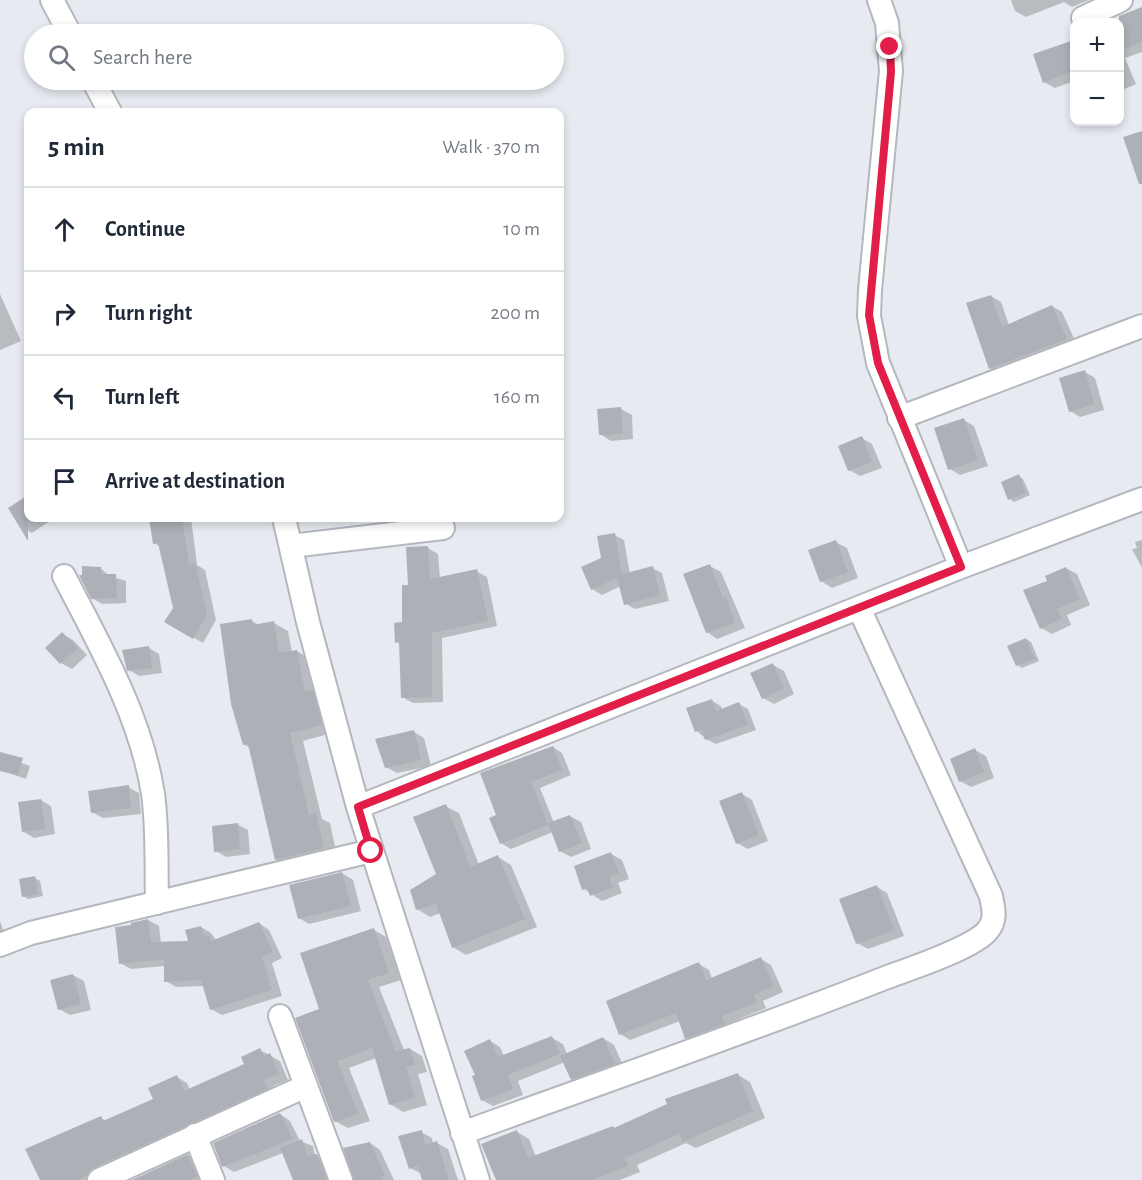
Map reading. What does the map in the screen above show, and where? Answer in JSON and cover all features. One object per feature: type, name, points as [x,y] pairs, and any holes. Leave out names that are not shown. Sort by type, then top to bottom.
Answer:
[{"type":"street","points":[[52,0],[65,24]]},
{"type":"street","points":[[879,0],[887,23],[891,72],[869,315],[878,363],[898,418],[961,567]]},
{"type":"street","points":[[1083,18],[1121,0]]},
{"type":"street","points":[[98,90],[108,108]]},
{"type":"street","points":[[898,418],[1142,326]]},
{"type":"street","points":[[358,807],[961,567],[1142,499]]},
{"type":"street","points":[[285,522],[358,807],[478,1180]]},
{"type":"street","points":[[291,546],[442,528]]},
{"type":"street","points":[[64,576],[108,662],[146,759],[153,796],[157,903]]},
{"type":"street","points":[[462,1133],[807,1008],[937,958],[972,942],[988,931],[995,917],[991,896],[860,608]]},
{"type":"street","points":[[0,945],[31,933],[371,851]]},
{"type":"street","points":[[280,1016],[341,1180]]},
{"type":"street","points":[[107,1178],[195,1135],[306,1086]]},
{"type":"street","points":[[195,1135],[213,1180]]},
{"type":"building","points":[[1142,7],[1142,42],[1124,49],[1124,18],[1119,18],[1119,16]]},
{"type":"building","points":[[1070,41],[1070,73],[1043,83],[1033,54]]},
{"type":"building","points":[[1142,131],[1142,184],[1139,184],[1123,137]]},
{"type":"building","points":[[991,295],[1002,327],[1052,305],[1067,339],[989,369],[966,303]]},
{"type":"building","points":[[1085,370],[1094,404],[1069,412],[1059,378]]},
{"type":"building","points":[[621,407],[623,434],[599,435],[597,409]]},
{"type":"building","points":[[964,418],[978,460],[948,470],[934,428]]},
{"type":"building","points":[[862,436],[872,462],[848,471],[838,446]]},
{"type":"building","points":[[1019,474],[1026,493],[1008,500],[1001,482]]},
{"type":"building","points":[[24,498],[24,522],[28,522],[28,541],[8,508]]},
{"type":"building","points":[[150,522],[183,522],[189,564],[195,563],[207,614],[193,639],[164,622],[173,608],[158,543],[153,544]]},
{"type":"building","points":[[615,533],[622,574],[653,566],[660,595],[624,605],[617,578],[591,590],[581,567],[601,558],[597,536]]},
{"type":"building","points":[[836,540],[848,572],[820,582],[808,550]]},
{"type":"building","points":[[428,546],[430,579],[477,569],[488,621],[432,633],[432,697],[401,698],[399,642],[395,643],[394,623],[402,622],[402,585],[408,585],[406,547]]},
{"type":"building","points":[[710,564],[723,598],[726,597],[735,623],[706,633],[683,574]]},
{"type":"building","points":[[82,566],[101,567],[101,574],[116,574],[117,598],[91,599],[79,575],[82,575]]},
{"type":"building","points":[[1066,567],[1080,599],[1057,609],[1062,619],[1040,629],[1023,590],[1047,581],[1045,576]]},
{"type":"building","points":[[252,619],[253,625],[274,621],[279,653],[297,650],[305,692],[313,690],[322,725],[290,733],[309,815],[316,813],[324,848],[275,860],[248,744],[243,745],[231,704],[220,624]]},
{"type":"building","points":[[62,632],[78,648],[60,664],[45,648]]},
{"type":"building","points":[[1026,638],[1035,659],[1016,666],[1007,646]]},
{"type":"building","points":[[149,646],[152,668],[127,671],[122,650]]},
{"type":"building","points":[[773,663],[784,688],[762,699],[750,673]]},
{"type":"building","points":[[712,699],[716,711],[739,702],[748,725],[705,740],[702,730],[695,732],[686,708]]},
{"type":"building","points":[[414,730],[421,760],[385,768],[375,739]]},
{"type":"building","points":[[553,746],[562,770],[531,782],[548,825],[500,844],[489,818],[496,815],[480,773]]},
{"type":"building","points":[[975,748],[984,772],[959,782],[950,759]]},
{"type":"building","points":[[0,752],[23,758],[18,775],[0,771]]},
{"type":"building","points":[[129,785],[131,808],[91,813],[88,791]]},
{"type":"building","points":[[742,792],[759,835],[736,844],[719,801]]},
{"type":"building","points":[[41,799],[45,829],[22,832],[18,802]]},
{"type":"building","points":[[446,804],[470,867],[498,855],[525,919],[452,948],[436,904],[416,910],[410,890],[436,874],[413,817]]},
{"type":"building","points":[[570,815],[582,843],[559,852],[548,823]]},
{"type":"building","points":[[238,823],[240,849],[214,852],[212,826]]},
{"type":"building","points":[[611,852],[619,873],[609,877],[613,887],[590,896],[587,888],[582,890],[574,866]]},
{"type":"building","points":[[342,872],[351,906],[298,919],[289,885]]},
{"type":"building","points":[[35,876],[38,894],[22,897],[19,879]]},
{"type":"building","points":[[877,885],[894,930],[856,944],[839,899]]},
{"type":"building","points":[[148,919],[151,942],[188,941],[185,930],[201,926],[204,936],[209,935],[211,941],[259,922],[273,952],[262,957],[272,990],[210,1010],[201,980],[164,982],[164,959],[119,964],[115,927],[131,925],[131,923]]},
{"type":"building","points":[[374,928],[389,973],[368,980],[395,1051],[410,1048],[415,1065],[406,1067],[415,1098],[389,1105],[372,1048],[337,1061],[358,1114],[334,1122],[295,1018],[319,1009],[300,953]]},
{"type":"building","points":[[761,957],[774,986],[754,995],[757,1002],[722,1016],[725,1024],[685,1039],[676,1013],[619,1035],[606,1001],[699,962],[706,980]]},
{"type":"building","points":[[73,974],[81,1004],[58,1010],[50,980]]},
{"type":"building","points":[[552,1036],[560,1054],[508,1075],[513,1089],[481,1101],[472,1076],[475,1075],[464,1051],[490,1039],[498,1057]]},
{"type":"building","points":[[603,1037],[615,1064],[571,1080],[560,1056]]},
{"type":"building","points":[[260,1048],[264,1056],[270,1053],[279,1074],[264,1080],[268,1089],[93,1168],[86,1176],[78,1180],[40,1180],[25,1149],[101,1116],[103,1121],[153,1099],[148,1088],[177,1075],[184,1091],[244,1064],[241,1057]]},
{"type":"building","points":[[738,1073],[753,1111],[683,1142],[679,1134],[625,1158],[628,1166],[592,1180],[496,1180],[481,1144],[517,1130],[528,1158],[613,1126],[614,1128],[667,1104],[665,1099]]},
{"type":"building","points":[[280,1113],[293,1139],[222,1167],[213,1143]]},
{"type":"building","points":[[422,1130],[425,1145],[437,1141],[449,1180],[422,1180],[418,1166],[409,1169],[398,1136]]},
{"type":"building","points":[[302,1139],[307,1156],[317,1154],[327,1180],[293,1180],[280,1148]]},
{"type":"building","points":[[370,1142],[385,1176],[381,1177],[382,1180],[354,1180],[343,1148]]},
{"type":"building","points":[[188,1154],[197,1177],[190,1180],[132,1180]]},
{"type":"route","points":[[371,851],[358,807],[961,567],[898,418],[872,340],[869,315],[870,290],[891,72],[890,47]]}]
